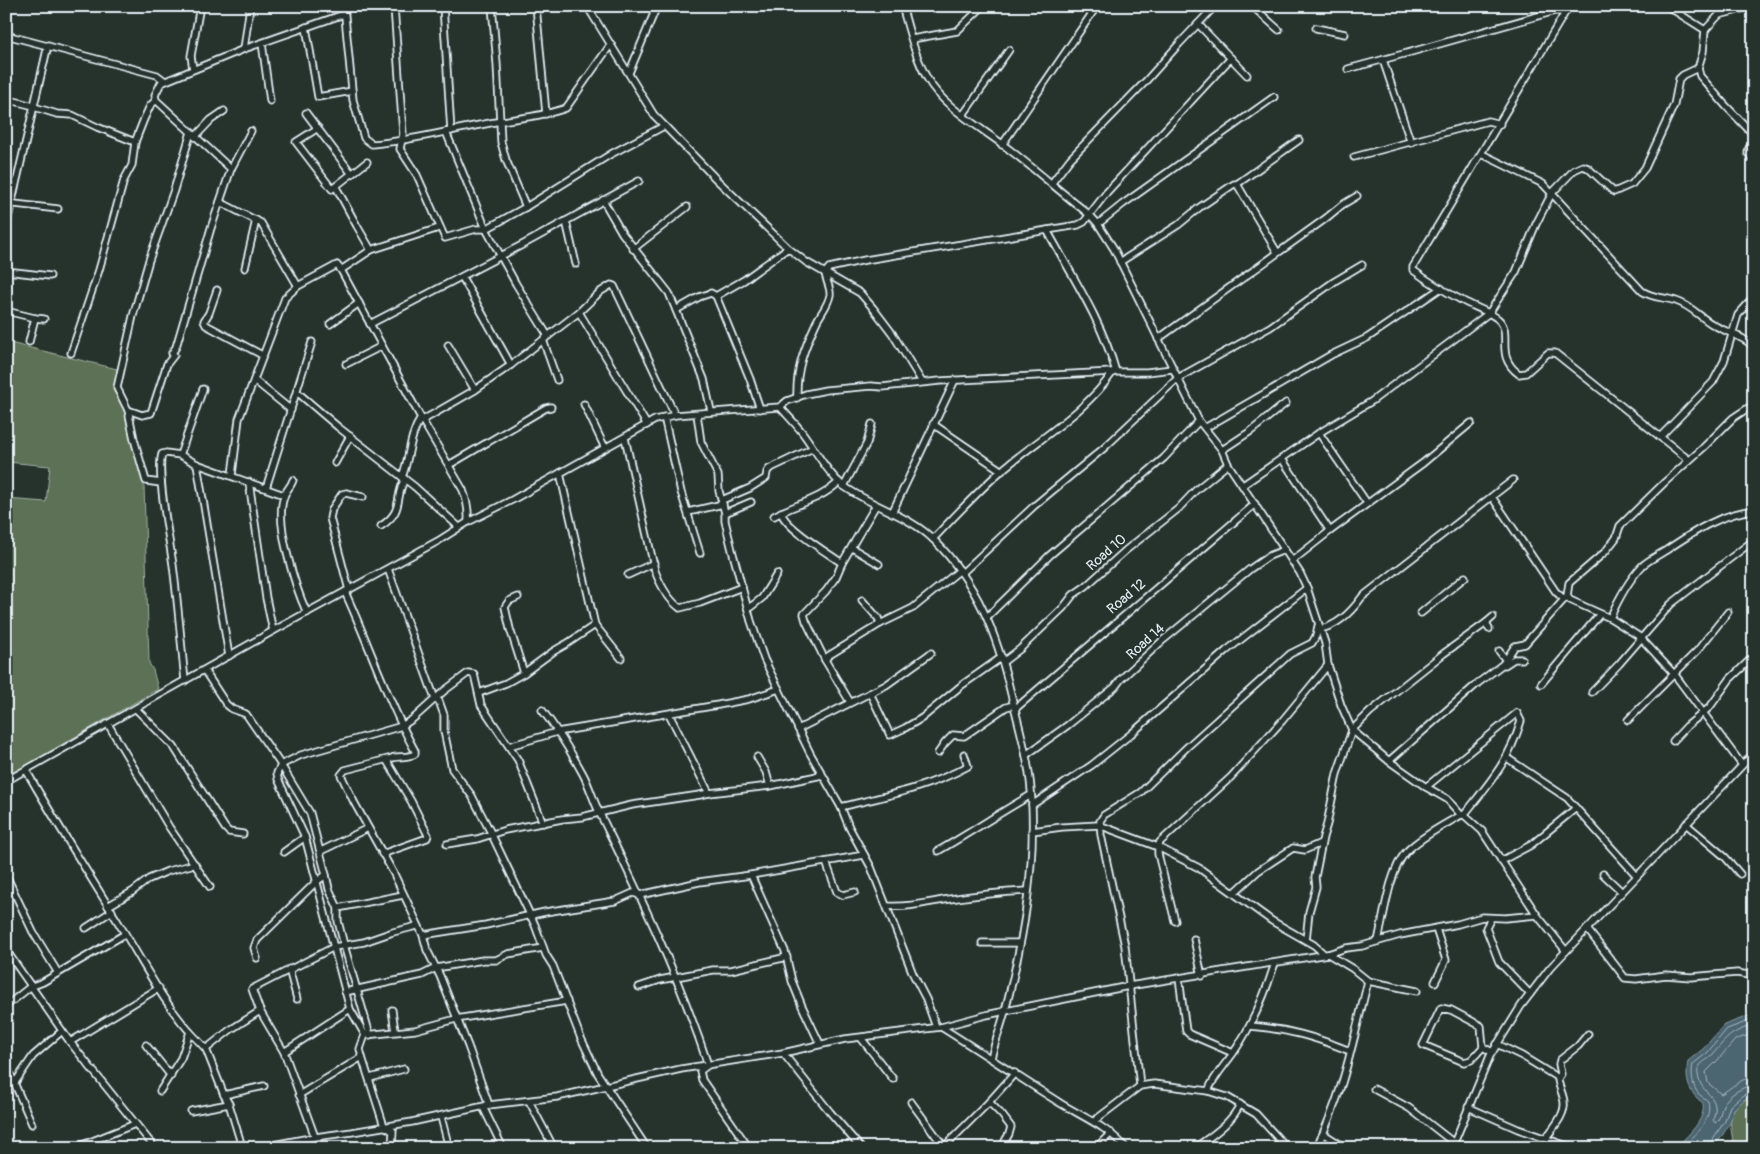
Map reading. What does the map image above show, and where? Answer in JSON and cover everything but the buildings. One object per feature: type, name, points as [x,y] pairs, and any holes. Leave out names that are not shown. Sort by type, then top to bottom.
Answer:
[{"type":"street","points":[[193,69],[191,56],[200,6]]},
{"type":"street","points":[[244,49],[250,6]]},
{"type":"street","points":[[344,6],[353,100],[364,138],[372,144],[401,142],[500,121],[546,114],[566,108],[611,44]]},
{"type":"street","points":[[394,6],[404,134],[400,149],[417,175],[445,238],[476,228],[486,228],[526,207],[611,154],[664,126]]},
{"type":"street","points":[[443,6],[448,132],[486,228],[545,338],[557,380]]},
{"type":"street","points":[[492,6],[501,142],[506,160],[526,207]]},
{"type":"street","points":[[536,6],[546,114]]},
{"type":"street","points":[[588,6],[654,115],[717,180],[788,248],[825,273],[860,293],[874,308],[892,333],[922,382]]},
{"type":"street","points":[[629,73],[657,6]]},
{"type":"street","points":[[902,6],[927,78],[945,101],[1090,215],[1114,249],[1199,421],[1222,450],[1228,464],[1292,561],[1307,588],[1325,644],[1328,665],[1341,706],[1352,730],[1389,761],[1447,799],[1482,831],[1537,915],[1566,952]]},
{"type":"street","points":[[912,39],[957,30],[983,6]]},
{"type":"street","points":[[1051,184],[1070,159],[1215,6]]},
{"type":"street","points":[[1667,6],[1705,30]]},
{"type":"street","points":[[1753,6],[1719,15],[1705,30],[1703,52],[1698,68],[1700,76],[1754,135]]},
{"type":"street","points":[[1002,145],[1095,7]]},
{"type":"street","points":[[1253,7],[1279,30]]},
{"type":"street","points":[[1348,69],[1566,8]]},
{"type":"street","points":[[1566,8],[1500,124],[1413,267],[1414,270],[1441,288],[1489,313],[1498,320],[1504,329],[1506,361],[1513,370],[1519,374],[1526,373],[1548,353],[1555,353],[1689,460]]},
{"type":"street","points":[[71,353],[99,270],[124,180],[132,165],[135,142],[150,106],[156,100],[161,83],[244,49],[344,14]]},
{"type":"street","points":[[1198,24],[1247,74]]},
{"type":"street","points":[[306,27],[318,97],[352,90]]},
{"type":"street","points":[[1316,28],[1345,34]]},
{"type":"street","points":[[6,35],[157,75],[165,81]]},
{"type":"street","points":[[262,43],[270,101]]},
{"type":"street","points":[[6,227],[9,203],[48,45]]},
{"type":"street","points":[[963,115],[1010,50]]},
{"type":"street","points":[[796,398],[796,380],[799,365],[830,295],[825,273],[829,268],[865,260],[1078,225],[1084,222],[1114,185],[1231,58]]},
{"type":"street","points":[[1383,60],[1411,143]]},
{"type":"street","points":[[1243,485],[1320,433],[1372,401],[1489,313],[1516,272],[1552,192],[1574,170],[1583,166],[1588,168],[1614,192],[1632,184],[1645,168],[1674,105],[1679,79],[1698,68]]},
{"type":"street","points":[[1098,224],[1123,204],[1274,97]]},
{"type":"street","points":[[6,99],[57,114],[72,115],[135,142]]},
{"type":"street","points":[[156,100],[231,169]]},
{"type":"street","points":[[162,483],[146,481],[134,440],[128,410],[117,388],[119,372],[149,260],[193,134],[224,111]]},
{"type":"street","points":[[306,113],[352,174]]},
{"type":"street","points":[[1354,157],[1488,121],[1500,124]]},
{"type":"street","points":[[318,128],[296,142],[332,189],[366,162]]},
{"type":"street","points":[[128,410],[142,415],[151,413],[166,364],[174,356],[172,353],[176,347],[231,169],[251,131]]},
{"type":"street","points":[[1120,262],[1178,225],[1200,207],[1234,184],[1238,184],[1299,140]]},
{"type":"street","points":[[1754,144],[1749,148],[1748,153],[1754,161]]},
{"type":"street","points":[[1482,154],[1534,178],[1552,192],[1642,291],[1649,296],[1686,305],[1712,324],[1754,347]]},
{"type":"street","points":[[370,324],[502,256],[639,181]]},
{"type":"street","points":[[1238,184],[1277,252]]},
{"type":"street","points":[[336,186],[356,226],[372,250]]},
{"type":"street","points":[[1158,338],[1357,196]]},
{"type":"street","points":[[603,200],[633,248],[664,286],[676,310],[704,379],[711,411]]},
{"type":"street","points":[[220,202],[256,220],[265,228],[298,286]]},
{"type":"street","points":[[9,203],[58,209]]},
{"type":"street","points":[[633,248],[687,207]]},
{"type":"street","points":[[245,268],[256,220]]},
{"type":"street","points":[[566,220],[576,264]]},
{"type":"street","points":[[341,270],[372,250],[439,228]]},
{"type":"street","points":[[1047,230],[1092,312],[1112,358],[1115,372]]},
{"type":"street","points":[[716,296],[744,280],[788,248]]},
{"type":"street","points":[[232,475],[239,418],[285,298],[298,286],[337,265],[463,490],[469,514],[468,522]]},
{"type":"street","points":[[825,657],[880,624],[913,608],[961,571],[1034,506],[1104,448],[1178,378],[1270,327],[1335,281],[1362,265]]},
{"type":"street","points":[[6,271],[50,276]]},
{"type":"street","points":[[462,277],[511,366]]},
{"type":"street","points":[[381,526],[389,521],[396,512],[410,442],[416,426],[422,419],[475,390],[511,366],[579,312],[607,286],[614,286],[675,415]]},
{"type":"street","points":[[1206,428],[1331,355],[1368,338],[1441,288]]},
{"type":"street","points":[[217,290],[209,313],[204,321],[206,324],[262,355]]},
{"type":"street","points":[[676,310],[705,294],[711,293],[716,296],[750,379],[760,409]]},
{"type":"street","points":[[1660,437],[1714,382],[1724,361],[1738,315],[1754,297]]},
{"type":"street","points":[[330,324],[359,303]]},
{"type":"street","points":[[6,311],[44,319]]},
{"type":"street","points":[[579,312],[647,425]]},
{"type":"street","points":[[29,342],[34,318]]},
{"type":"street","points":[[266,488],[312,342]]},
{"type":"street","points":[[448,345],[475,390]]},
{"type":"street","points":[[346,364],[382,346]]},
{"type":"street","points":[[6,781],[273,631],[388,569],[468,522],[664,417],[711,411],[780,407],[796,398],[826,390],[871,386],[882,387],[922,382],[1147,372],[1172,369]]},
{"type":"street","points":[[933,539],[964,506],[1002,471],[1070,416],[1115,372]]},
{"type":"street","points":[[254,380],[291,410]]},
{"type":"street","points":[[892,513],[955,380]]},
{"type":"street","points":[[180,455],[203,389]]},
{"type":"street","points":[[297,392],[404,478],[459,527]]},
{"type":"street","points":[[1222,450],[1251,431],[1286,403]]},
{"type":"street","points":[[584,404],[605,448]]},
{"type":"street","points":[[1389,761],[1504,662],[1514,646],[1525,644],[1565,597],[1569,583],[1605,552],[1616,538],[1620,526],[1733,418],[1754,404]]},
{"type":"street","points":[[449,465],[546,408],[551,407]]},
{"type":"street","points":[[780,407],[802,432],[841,484],[920,529],[933,539],[961,571],[987,616],[1002,660],[1026,755],[1032,805],[1032,831],[1028,891],[1019,943],[1005,1011],[991,1058]]},
{"type":"street","points":[[697,414],[701,442],[716,470],[725,512],[725,522],[748,609],[764,659],[798,729],[841,807],[849,827],[864,854],[887,906],[913,974],[938,1027],[991,1058],[1060,1103],[1094,1121],[1111,1133],[1126,1148]]},
{"type":"street","points":[[664,417],[700,553]]},
{"type":"street","points":[[987,616],[1050,555],[1164,458],[1199,421]]},
{"type":"street","points":[[1292,561],[1367,503],[1424,463],[1472,422]]},
{"type":"street","points":[[774,516],[824,495],[841,484],[867,443],[872,424]]},
{"type":"street","points":[[934,424],[1002,471]]},
{"type":"street","points":[[1320,433],[1367,503]]},
{"type":"street","points":[[335,463],[350,436]]},
{"type":"street","points":[[625,438],[658,579],[675,604],[680,608],[700,603],[742,587]]},
{"type":"street","points":[[688,512],[722,502],[750,488],[766,478],[768,470],[813,448]]},
{"type":"street","points":[[185,681],[160,468],[162,454],[166,452],[180,455],[197,464],[284,495]]},
{"type":"street","points":[[1282,459],[1330,531]]},
{"type":"street","points":[[197,464],[229,656]]},
{"type":"street","name":"Road 10","points":[[870,693],[890,735],[922,718],[962,685],[1002,660],[1056,615],[1073,595],[1178,509],[1196,490],[1228,464]]},
{"type":"street","points":[[560,473],[595,625],[622,658]]},
{"type":"street","points":[[293,480],[291,487],[284,495],[282,519],[292,573],[307,613]]},
{"type":"street","points":[[1319,627],[1330,626],[1345,616],[1356,606],[1362,597],[1513,480]]},
{"type":"street","points":[[249,482],[266,598],[273,631]]},
{"type":"street","points":[[364,497],[346,493],[342,494],[332,509],[330,518],[347,591],[415,754],[388,758],[344,770],[341,775],[394,874],[422,935],[468,1046],[486,1106],[503,1148]]},
{"type":"street","points":[[1492,497],[1556,592],[1610,618],[1640,637],[1675,674],[1742,765]]},
{"type":"street","points":[[725,512],[751,502]]},
{"type":"street","name":"Road 12","points":[[938,753],[953,735],[964,736],[1006,707],[1014,707],[1255,504]]},
{"type":"street","points":[[850,702],[804,614],[826,591],[836,577],[842,563],[876,505]]},
{"type":"street","points":[[1610,618],[1629,582],[1642,566],[1653,557],[1666,551],[1703,526],[1727,515],[1754,510]]},
{"type":"street","points":[[781,512],[785,521],[842,563]]},
{"type":"street","points":[[1592,692],[1671,604],[1754,540]]},
{"type":"street","points":[[852,548],[879,564]]},
{"type":"street","name":"Road 14","points":[[1026,755],[1068,725],[1115,687],[1121,679],[1162,641],[1250,569],[1269,556],[1284,550]]},
{"type":"street","points":[[628,576],[654,563]]},
{"type":"street","points":[[388,569],[435,699],[439,701],[444,715],[444,731],[452,769],[475,802],[492,833],[543,948],[553,966],[598,1074],[608,1086],[647,1148]]},
{"type":"street","points":[[748,609],[762,598],[777,574]]},
{"type":"street","points":[[1421,613],[1465,577]]},
{"type":"street","points":[[1032,805],[1092,765],[1131,734],[1226,651],[1307,588]]},
{"type":"street","points":[[518,597],[509,601],[505,607],[510,630],[524,673]]},
{"type":"street","points":[[862,600],[878,618],[880,624]]},
{"type":"street","points":[[1628,720],[1697,651],[1728,612]]},
{"type":"street","points":[[1541,684],[1600,614]]},
{"type":"street","points":[[1306,940],[1309,912],[1316,886],[1315,878],[1321,843],[1327,824],[1337,774],[1352,730],[1370,712],[1443,654],[1488,626],[1494,617]]},
{"type":"street","points":[[479,693],[506,683],[524,673],[595,625]]},
{"type":"street","points":[[1140,1086],[1125,946],[1099,826],[1101,818],[1141,792],[1186,746],[1290,654],[1312,643],[1319,627]]},
{"type":"street","points":[[1499,651],[1506,665],[1514,659],[1522,659]]},
{"type":"street","points":[[798,729],[892,681],[931,653]]},
{"type":"street","points":[[1673,741],[1710,707],[1730,679],[1754,656]]},
{"type":"street","points":[[1175,921],[1163,877],[1158,847],[1160,842],[1231,777],[1328,665]]},
{"type":"street","points":[[204,670],[226,704],[232,709],[246,714],[310,813],[329,889],[338,908],[338,921],[367,1035],[360,1049],[362,1057],[384,1126],[394,1131],[390,1147]]},
{"type":"street","points":[[367,1035],[350,1009],[305,837],[278,779],[277,773],[281,766],[301,755],[402,726],[470,672],[474,674],[484,710],[523,770],[543,823]]},
{"type":"street","points":[[509,746],[558,732],[749,699],[779,689]]},
{"type":"street","points":[[136,709],[174,747],[229,832],[244,834]]},
{"type":"street","points":[[542,710],[583,773],[599,813],[640,895],[667,956],[708,1065]]},
{"type":"street","points":[[669,714],[709,792]]},
{"type":"street","points":[[1378,942],[1394,874],[1399,863],[1406,852],[1433,832],[1463,815],[1507,758],[1516,740],[1521,721],[1517,714],[1426,787]]},
{"type":"street","points":[[108,724],[168,827],[210,887]]},
{"type":"street","points":[[1374,1089],[1409,1108],[1451,1146],[1496,1044],[1521,1006],[1550,968],[1754,753]]},
{"type":"street","points":[[841,807],[914,789],[940,780],[968,766],[964,754]]},
{"type":"street","points":[[757,757],[766,772],[770,786]]},
{"type":"street","points":[[382,854],[428,836],[411,801],[388,764],[388,758]]},
{"type":"street","points":[[1507,758],[1567,798],[1637,876]]},
{"type":"street","points":[[26,770],[62,833],[175,1016],[206,1049],[229,1104],[241,1148]]},
{"type":"street","points":[[447,844],[632,805],[709,792],[770,786],[822,775]]},
{"type":"street","points":[[938,851],[971,833],[979,825],[1031,795]]},
{"type":"street","points":[[1501,861],[1531,845],[1576,808]]},
{"type":"street","points":[[1686,824],[1725,858],[1740,874]]},
{"type":"street","points":[[1032,831],[1062,827],[1099,826],[1158,847],[1199,868],[1272,921],[1306,940],[1368,981],[1417,991]]},
{"type":"street","points":[[321,851],[368,828]]},
{"type":"street","points":[[284,852],[305,837]]},
{"type":"street","points":[[1234,893],[1258,871],[1293,848],[1305,850],[1321,843]]},
{"type":"street","points":[[422,935],[615,901],[633,893],[640,895],[699,882],[751,876],[864,854]]},
{"type":"street","points":[[826,862],[836,891],[844,895],[856,892]]},
{"type":"street","points":[[86,928],[126,896],[156,876],[195,864]]},
{"type":"street","points":[[1603,874],[1622,892]]},
{"type":"street","points":[[6,875],[32,932],[58,973]]},
{"type":"street","points":[[257,958],[254,948],[257,940],[316,882],[326,875]]},
{"type":"street","points":[[751,876],[787,957],[792,980],[820,1044]]},
{"type":"street","points":[[887,906],[1003,892],[1028,891]]},
{"type":"street","points":[[338,908],[403,895]]},
{"type":"street","points":[[257,1148],[441,1117],[486,1106],[608,1086],[681,1070],[783,1053],[820,1044],[938,1027],[986,1015],[1129,986],[1202,976],[1326,954],[1482,917],[1537,915]]},
{"type":"street","points":[[1491,918],[1486,928],[1496,957],[1530,994]]},
{"type":"street","points":[[315,1137],[284,1052],[260,1011],[252,989],[334,947],[364,942],[417,926]]},
{"type":"street","points":[[1435,982],[1446,960],[1436,929]]},
{"type":"street","points":[[1587,929],[1625,978],[1692,977],[1737,973],[1754,976]]},
{"type":"street","points":[[6,1006],[30,987],[126,934]]},
{"type":"street","points":[[1194,939],[1202,976]]},
{"type":"street","points":[[982,943],[1019,943]]},
{"type":"street","points":[[345,992],[356,988],[422,975],[436,968],[483,960],[496,960],[508,954],[543,948]]},
{"type":"street","points":[[6,950],[70,1042],[155,1148]]},
{"type":"street","points":[[639,987],[660,980],[713,970],[730,970],[787,957]]},
{"type":"street","points":[[1208,1091],[1212,1081],[1233,1054],[1250,1026],[1268,987],[1275,963]]},
{"type":"street","points":[[289,969],[297,999]]},
{"type":"street","points":[[1179,978],[1186,1031],[1233,1054]]},
{"type":"street","points":[[1316,1148],[1324,1134],[1344,1082],[1368,981]]},
{"type":"street","points":[[70,1042],[159,988]]},
{"type":"street","points":[[367,1035],[416,1030],[456,1019],[566,1001]]},
{"type":"street","points":[[1441,1008],[1451,1010],[1481,1026],[1484,1048],[1471,1060],[1464,1062],[1423,1045],[1441,1008]]},
{"type":"street","points":[[284,1052],[350,1009]]},
{"type":"street","points":[[392,1010],[395,1031]]},
{"type":"street","points":[[206,1049],[230,1030],[260,1011]]},
{"type":"street","points":[[1250,1026],[1280,1028],[1350,1051]]},
{"type":"street","points":[[14,1084],[33,1056],[62,1031]]},
{"type":"street","points":[[160,1091],[181,1058],[190,1032]]},
{"type":"street","points":[[1546,1138],[1564,1108],[1564,1099],[1559,1088],[1558,1078],[1561,1074],[1560,1060],[1578,1046],[1588,1034]]},
{"type":"street","points":[[862,1038],[893,1080]]},
{"type":"street","points":[[1496,1044],[1522,1056],[1558,1078]]},
{"type":"street","points":[[146,1045],[170,1076]]},
{"type":"street","points":[[1484,1048],[1492,1052]]},
{"type":"street","points":[[783,1053],[830,1112],[862,1148]]},
{"type":"street","points":[[299,1095],[362,1057]]},
{"type":"street","points":[[6,1064],[32,1124]]},
{"type":"street","points":[[708,1065],[700,1071],[702,1080],[749,1148]]},
{"type":"street","points":[[370,1078],[404,1069]]},
{"type":"street","points":[[911,1102],[945,1147],[1015,1073]]},
{"type":"street","points":[[1094,1121],[1140,1086],[1154,1084],[1208,1091],[1240,1104],[1256,1114],[1287,1148]]},
{"type":"street","points":[[224,1095],[264,1086]]},
{"type":"street","points":[[529,1100],[554,1148]]},
{"type":"street","points":[[989,1102],[1011,1126],[1005,1141]]},
{"type":"street","points":[[191,1111],[229,1104]]},
{"type":"street","points":[[1195,1148],[1236,1113],[1240,1104]]},
{"type":"street","points":[[1468,1106],[1518,1129],[1570,1147]]},
{"type":"street","points":[[441,1117],[449,1148]]},
{"type":"street","points":[[75,1148],[85,1146],[135,1124]]},
{"type":"street","points":[[1096,1148],[1111,1133]]},
{"type":"street","points":[[1324,1134],[1346,1148]]},
{"type":"green space","points":[[6,342],[117,369],[114,392],[123,405],[144,485],[149,663],[158,689],[6,777],[6,499],[46,502],[50,466],[6,462]]},
{"type":"green space","points":[[1754,1095],[1754,1148],[1734,1148],[1731,1116],[1738,1105]]},
{"type":"water","points":[[1754,1014],[1754,1095],[1745,1099],[1734,1109],[1730,1123],[1712,1148],[1676,1148],[1699,1122],[1703,1110],[1703,1103],[1691,1090],[1687,1080],[1688,1061],[1703,1049],[1724,1025]]}]
